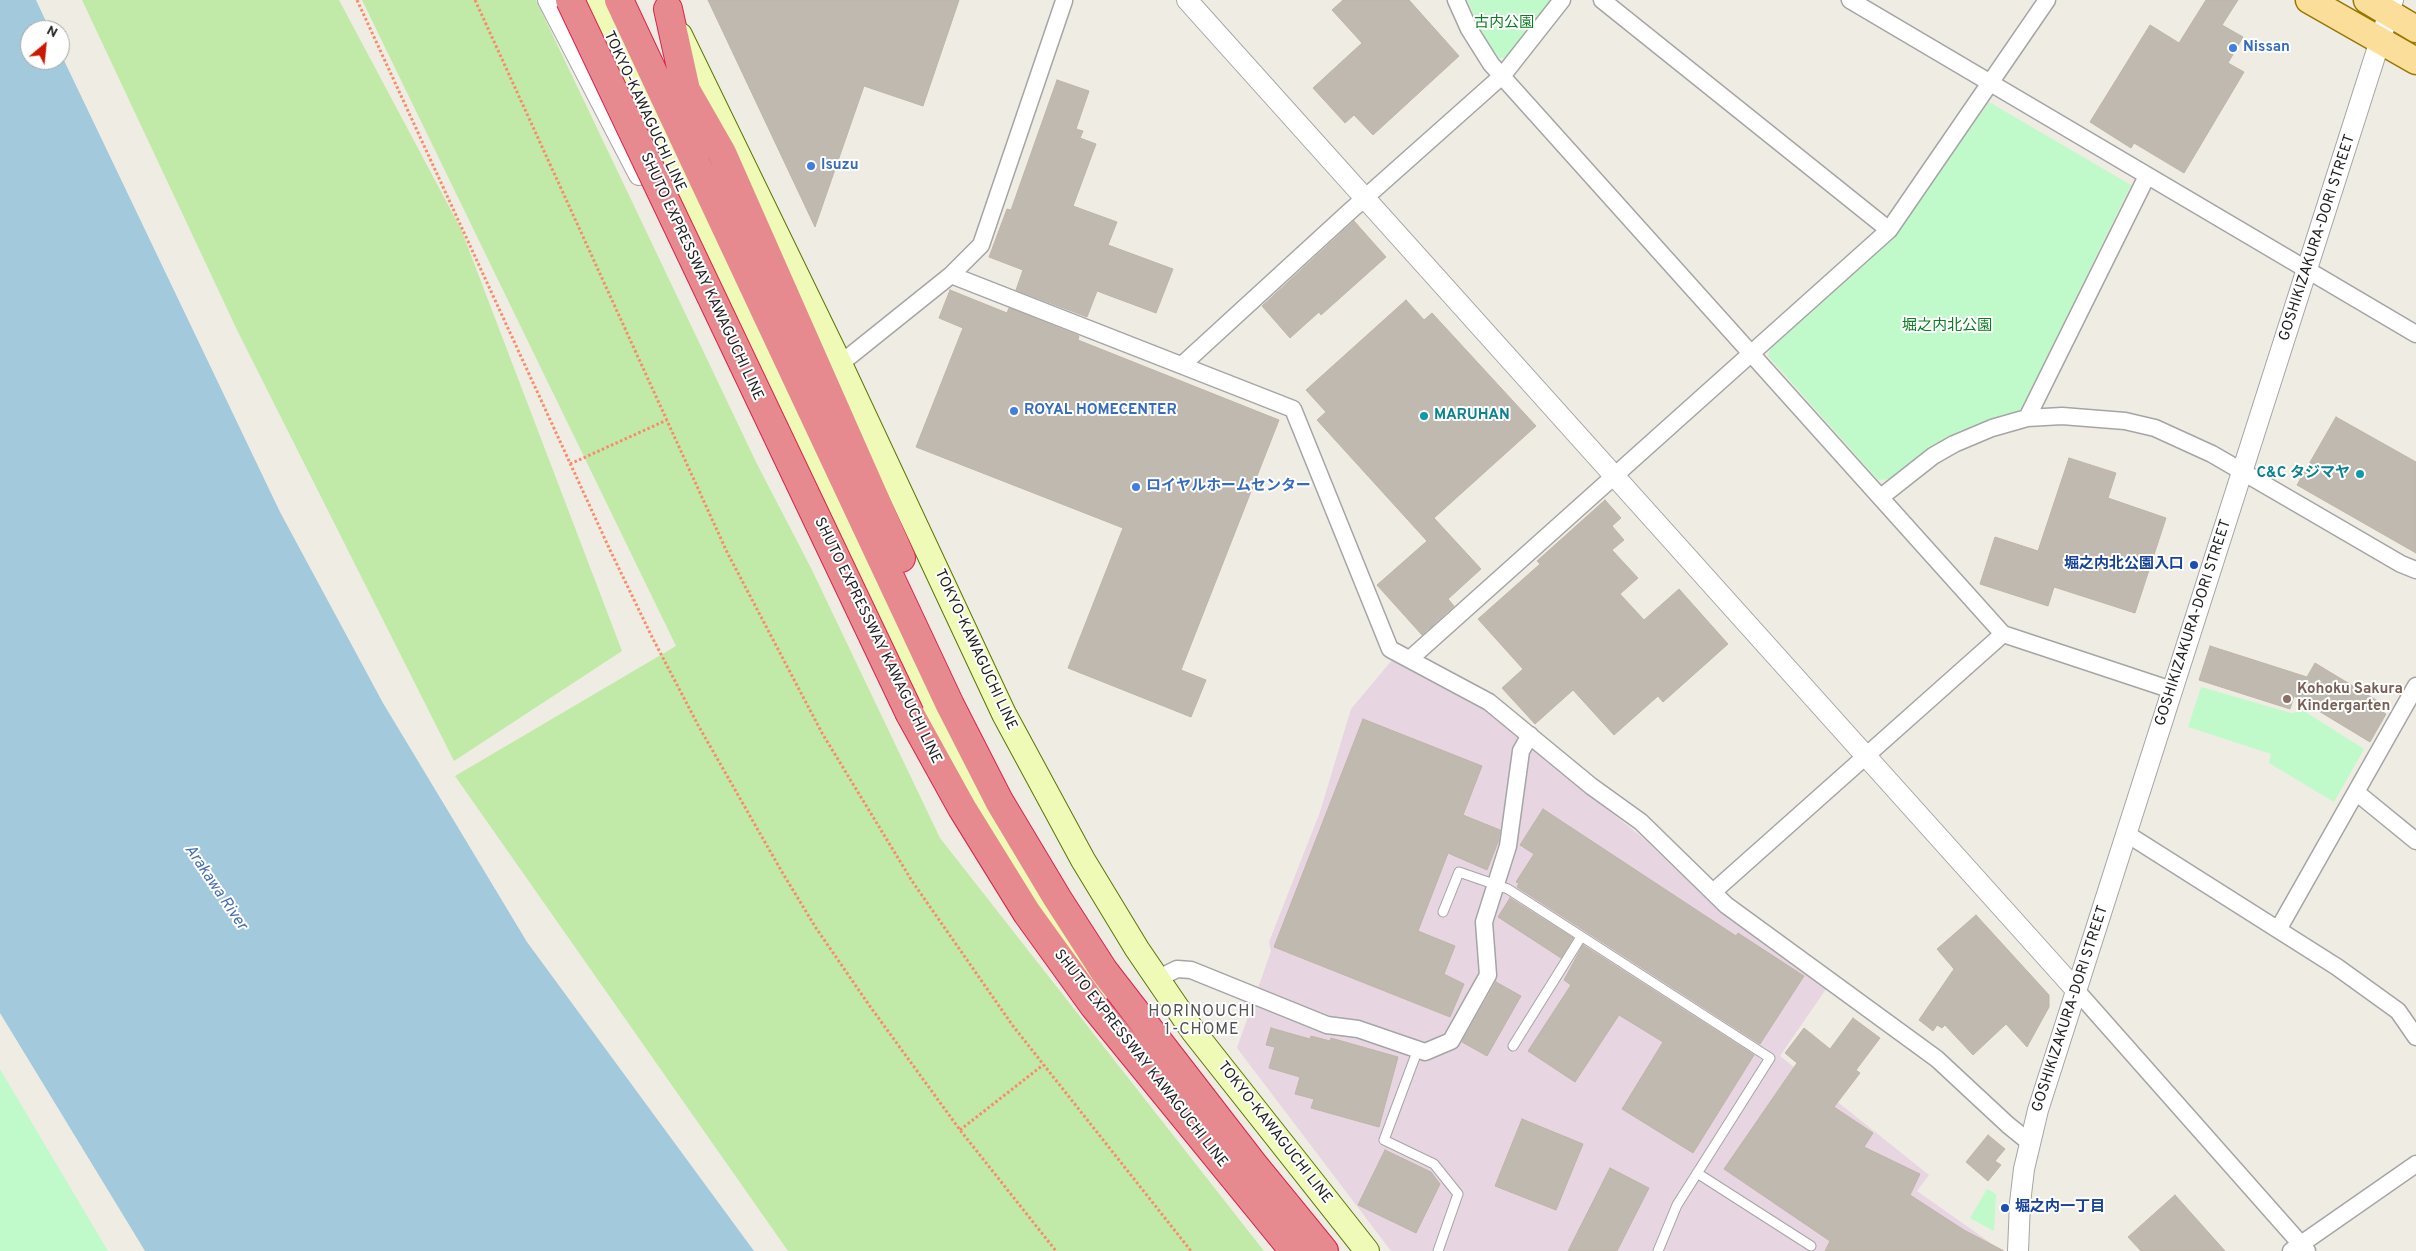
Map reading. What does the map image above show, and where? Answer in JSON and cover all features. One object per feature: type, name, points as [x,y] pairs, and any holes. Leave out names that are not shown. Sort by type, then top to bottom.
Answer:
[{"type":"highway","name":"SHUTO EXPRESSWAY KAWAGUCHI LINE","points":[[570,0],[910,714],[962,808],[1027,913],[1094,1006],[1294,1251]]},
{"type":"highway","points":[[581,0],[892,656],[910,714]]},
{"type":"highway","name":"SHUTO EXPRESSWAY KAWAGUCHI LINE","points":[[619,0],[950,705],[999,801],[1056,898],[1110,979],[1253,1164],[1324,1251]]},
{"type":"highway","points":[[665,5],[686,90],[722,153],[888,530],[987,742],[1056,898]]},
{"type":"main road","name":"TOKYO-KAWAGUCHI LINE","points":[[592,0],[832,513],[982,809],[1075,953],[1216,1139],[1307,1251]]},
{"type":"main road","points":[[2309,0],[2381,39],[2416,61]]},
{"type":"main road","points":[[2367,0],[2391,7],[2416,28]]},
{"type":"main road","name":"TOKYO-KAWAGUCHI LINE","points":[[665,5],[840,364],[1004,714],[1083,860],[1157,979],[1193,1031],[1367,1251]]},
{"type":"street","points":[[548,0],[716,322],[832,513]]},
{"type":"street","points":[[840,364],[951,275],[981,245],[1063,0]]},
{"type":"street","points":[[1187,0],[1366,197],[1614,477],[2076,990],[2299,1248],[2416,1164]]},
{"type":"street","points":[[1456,0],[1474,37],[1492,64],[2003,634],[2172,690]]},
{"type":"street","points":[[1182,365],[1503,75],[1562,0]]},
{"type":"street","points":[[1602,0],[1889,230]]},
{"type":"street","points":[[1850,0],[2416,334]]},
{"type":"street","points":[[1411,658],[1889,230],[2047,0]]},
{"type":"street","name":"GOSHIKIZAKURA-DORI STREET","points":[[2018,1251],[2020,1202],[2029,1142],[2391,7]]},
{"type":"street","points":[[2027,418],[2147,176]]},
{"type":"street","points":[[951,275],[1293,409],[1390,649],[1411,658],[1489,702],[1590,786],[1641,822],[1726,904],[1937,1059],[2029,1142]]},
{"type":"street","points":[[1881,497],[1910,473],[1954,444],[1992,428],[2027,418],[2062,416],[2095,418],[2155,428],[2182,439],[2243,471],[2401,564],[2416,570]]},
{"type":"street","points":[[1713,892],[2003,634]]},
{"type":"street","points":[[2278,928],[2416,686]]},
{"type":"street","points":[[1157,979],[1177,969],[1191,970],[1326,1025],[1358,1029],[1425,1052],[1451,1041],[1488,975],[1484,922],[1508,846],[1521,750],[1530,736]]},
{"type":"street","points":[[2356,792],[2416,841]]},
{"type":"street","points":[[2127,834],[2278,928],[2398,1011],[2416,1036]]},
{"type":"lane","points":[[1443,912],[1459,872],[1508,889],[1770,1058],[1677,1205],[1658,1251]]},
{"type":"lane","points":[[1513,1046],[1581,937]]},
{"type":"lane","points":[[1418,1049],[1384,1140],[1434,1164],[1458,1194],[1438,1251]]},
{"type":"lane","points":[[1697,1173],[1810,1246]]},
{"type":"path","points":[[357,0],[570,464],[651,635],[698,726],[816,928],[863,997],[960,1130],[1056,1251]]},
{"type":"path","points":[[474,0],[727,552],[822,733],[917,888],[1013,1026],[1191,1251]]},
{"type":"path","points":[[570,464],[667,420]]},
{"type":"path","points":[[960,1130],[1043,1065]]},
{"type":"shaded area","points":[[1392,660],[1486,711],[1643,838],[1715,907],[1826,989],[1780,1056],[1929,1175],[1917,1191],[1995,1246],[1994,1251],[1391,1251],[1237,1048],[1271,951],[1269,942],[1320,812],[1351,709]]},
{"type":"green space","points":[[82,0],[339,0],[461,229],[622,651],[454,761],[238,332]]},
{"type":"green space","points":[[362,0],[536,0],[757,464],[811,568],[940,838],[1264,1251],[788,1251],[455,776],[676,646]]},
{"type":"green space","name":"古内公園","points":[[1467,0],[1552,0],[1509,58],[1499,58],[1484,37]]},
{"type":"green space","name":"堀之内北公園","points":[[1989,102],[2131,185],[2022,408],[2014,413],[1957,432],[1911,462],[1891,479],[1878,480],[1768,356],[1770,349],[1895,236]]},
{"type":"green space","points":[[2201,687],[2291,713],[2304,711],[2364,749],[2334,802],[2269,763],[2271,754],[2188,727]]},
{"type":"green space","points":[[0,1069],[108,1251],[0,1251]]},
{"type":"green space","points":[[1987,1189],[1996,1194],[1994,1231],[1970,1218]]},
{"type":"water","name":"Arakawa River","points":[[0,0],[36,0],[45,20],[20,20],[20,70],[69,70],[280,512],[383,703],[527,942],[754,1251],[145,1251],[0,1013]]},
{"type":"building","name":"Isuzu","points":[[708,0],[959,0],[923,106],[864,86],[815,227]]},
{"type":"building","points":[[1343,0],[1409,0],[1459,56],[1373,135],[1354,115],[1345,123],[1313,88],[1362,43],[1332,10]]},
{"type":"building","points":[[2206,0],[2238,0],[2222,25],[2243,37],[2228,63],[2244,72],[2184,173],[2134,143],[2131,148],[2090,122],[2150,25],[2179,43]]},
{"type":"building","points":[[1057,80],[1089,91],[1076,129],[1083,131],[1080,138],[1096,144],[1073,206],[1117,222],[1108,245],[1173,269],[1156,313],[1097,291],[1087,317],[1016,290],[1023,270],[989,257],[1007,209],[1011,210]]},
{"type":"building","points":[[1354,221],[1386,257],[1321,315],[1319,312],[1290,338],[1262,306]]},
{"type":"building","name":"ロイヤルホームセンター","points":[[950,290],[1007,313],[1009,308],[1079,336],[1078,340],[1279,420],[1181,670],[1206,680],[1191,717],[1068,668],[1123,528],[916,447],[963,328],[939,318]]},
{"type":"building","name":"MARUHAN","points":[[1406,300],[1424,320],[1432,313],[1536,426],[1434,518],[1481,569],[1448,599],[1454,606],[1422,635],[1377,585],[1427,541],[1317,420],[1326,412],[1306,390]]},
{"type":"building","name":"C&C タジマヤ","points":[[2336,417],[2416,462],[2416,553],[2297,485]]},
{"type":"building","points":[[2069,458],[2116,473],[2108,498],[2166,518],[2135,613],[2054,587],[2048,606],[1980,584],[1995,537],[2038,551]]},
{"type":"building","points":[[1605,500],[1621,518],[1612,526],[1624,540],[1612,550],[1638,578],[1620,594],[1644,620],[1679,589],[1728,644],[1663,702],[1658,696],[1614,735],[1573,690],[1535,724],[1502,688],[1523,669],[1478,619],[1540,564],[1537,561]]},
{"type":"building","points":[[2210,646],[2307,677],[2315,663],[2381,703],[2378,709],[2386,714],[2370,742],[2294,696],[2290,709],[2199,680]]},
{"type":"building","points":[[1363,719],[1482,766],[1463,815],[1500,830],[1498,842],[1487,870],[1448,853],[1418,931],[1455,946],[1444,974],[1464,984],[1450,1017],[1274,947]]},
{"type":"building","points":[[1543,809],[1736,936],[1738,933],[1804,976],[1760,1044],[1517,887],[1519,883],[1516,882],[1534,854],[1520,845]]},
{"type":"building","points":[[1510,898],[1573,938],[1561,958],[1498,917]]},
{"type":"building","points":[[1976,915],[2049,995],[2049,1007],[2027,1047],[2006,1024],[1973,1055],[1945,1025],[1942,1028],[1937,1025],[1933,1031],[1919,1020],[1954,969],[1937,949]]},
{"type":"building","points":[[1583,945],[1754,1055],[1693,1153],[1622,1109],[1663,1042],[1619,1015],[1575,1082],[1528,1051],[1571,985],[1564,980]]},
{"type":"building","points":[[1496,982],[1521,996],[1487,1056],[1462,1042]]},
{"type":"building","points":[[1853,1018],[1880,1038],[1856,1070],[1860,1073],[1834,1107],[1873,1133],[1864,1147],[1920,1174],[1910,1195],[1964,1230],[2004,1251],[1825,1251],[1830,1241],[1724,1169],[1797,1063],[1785,1053],[1804,1028],[1830,1049]]},
{"type":"building","points":[[1271,1028],[1310,1039],[1311,1036],[1330,1041],[1331,1038],[1398,1057],[1379,1127],[1311,1108],[1314,1099],[1295,1094],[1300,1077],[1269,1068],[1275,1047],[1266,1045]]},
{"type":"building","points":[[1522,1119],[1583,1144],[1556,1210],[1495,1186]]},
{"type":"building","points":[[1988,1135],[2005,1149],[1995,1161],[2001,1165],[1988,1181],[1966,1162]]},
{"type":"building","points":[[1385,1150],[1431,1172],[1440,1184],[1416,1233],[1358,1205]]},
{"type":"building","points":[[1610,1168],[1649,1188],[1617,1251],[1568,1251]]},
{"type":"building","points":[[2175,1195],[2225,1251],[2141,1251],[2128,1237]]},
{"type":"place","name":"Nissan","points":[[2233,48]]},
{"type":"place","name":"Isuzu","points":[[811,166]]},
{"type":"place","name":"ROYAL HOMECENTER","points":[[1014,411]]},
{"type":"place","name":"MARUHAN","points":[[1424,416]]},
{"type":"place","name":"C&C タジマヤ","points":[[2360,474]]},
{"type":"place","name":"ロイヤルホームセンター","points":[[1136,487]]},
{"type":"place","name":"堀之内北公園入口","points":[[2194,565]]},
{"type":"place","name":"Kohoku Sakura Kindergarten","points":[[2287,699]]},
{"type":"place","name":"堀之内一丁目","points":[[2005,1208]]},
{"type":"district","name":"HORINOUCHI 1-CHOME","points":[[1202,1022]]}]
